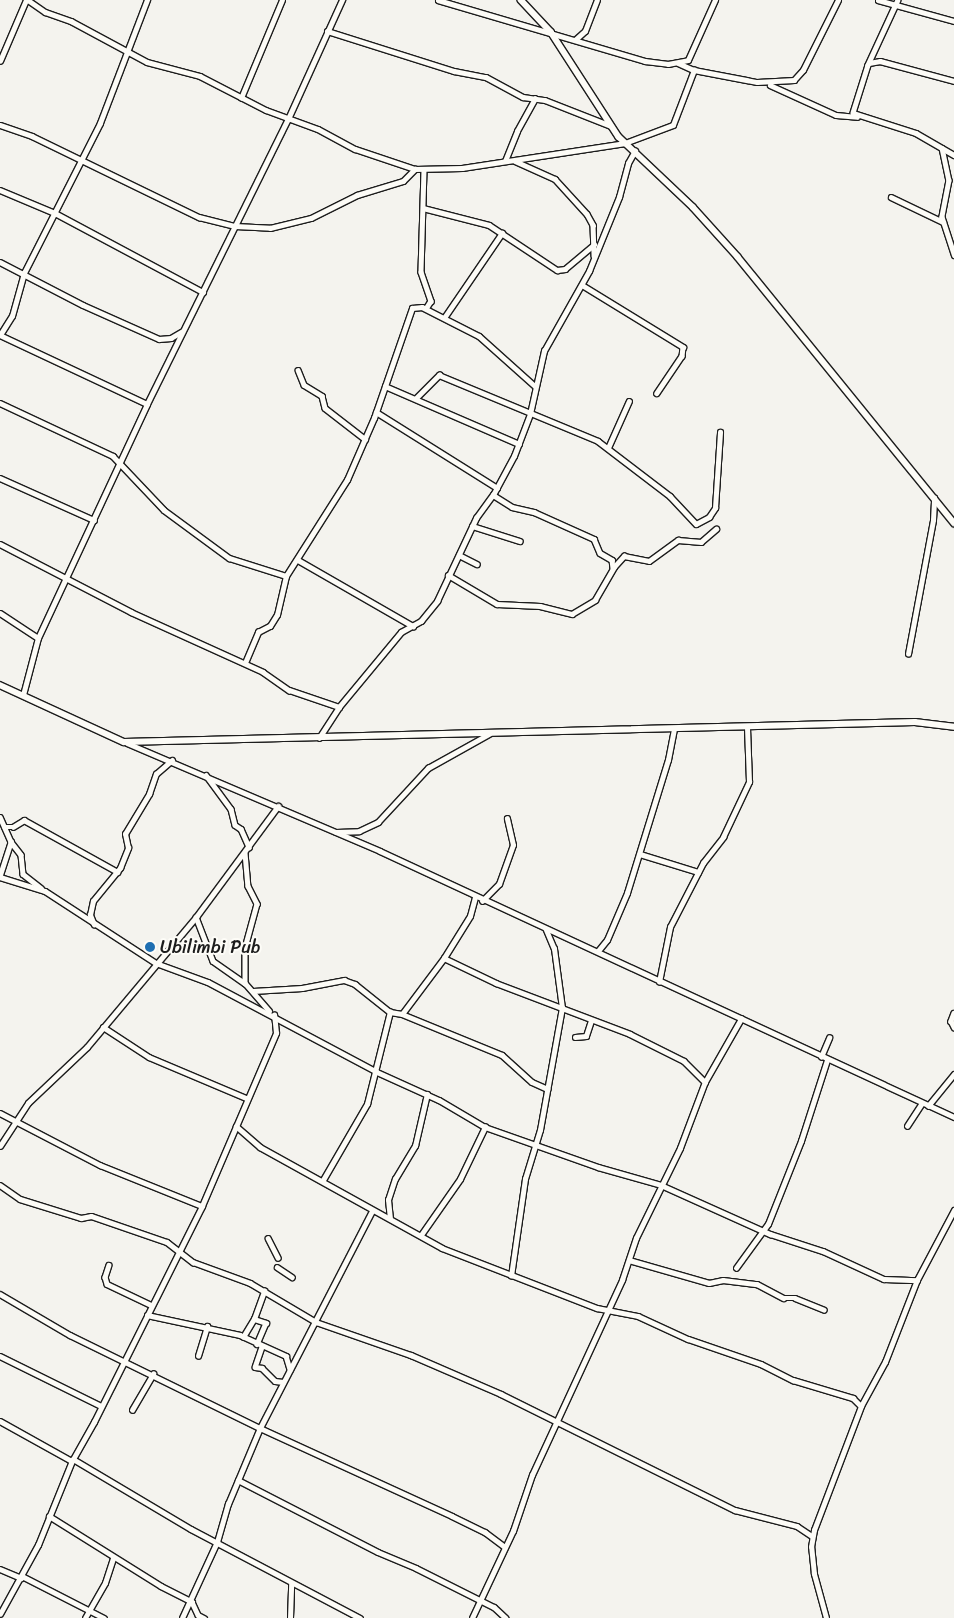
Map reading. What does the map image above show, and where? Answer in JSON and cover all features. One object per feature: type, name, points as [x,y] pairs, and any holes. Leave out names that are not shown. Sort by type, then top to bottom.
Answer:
[{"type":"street","points":[[0,61],[27,0],[45,12],[71,21],[147,62],[205,78],[241,98],[288,119],[318,129],[355,149],[415,169],[424,170],[447,170],[625,143],[673,125],[694,70]]},
{"type":"street","points":[[147,0],[82,160],[24,273],[12,316],[0,335],[147,404]]},
{"type":"street","points":[[241,98],[282,0]]},
{"type":"street","points":[[23,695],[38,638],[147,404],[288,119],[342,0]]},
{"type":"street","points":[[438,0],[645,61],[677,63],[694,70],[761,83],[798,95],[836,115],[858,118],[916,133],[954,155]]},
{"type":"street","points":[[530,0],[523,2],[551,32],[611,126],[625,143],[636,150],[738,257],[954,522]]},
{"type":"street","points":[[574,40],[585,31],[597,0]]},
{"type":"street","points":[[677,63],[688,60],[715,0]]},
{"type":"street","points":[[761,83],[794,80],[800,75],[838,0]]},
{"type":"street","points":[[878,0],[954,22]]},
{"type":"street","points":[[858,118],[852,113],[852,108],[869,63],[898,0]]},
{"type":"street","points":[[327,31],[454,70],[486,77],[523,97],[535,98],[611,126]]},
{"type":"street","points":[[869,63],[880,61],[954,81]]},
{"type":"street","points":[[505,161],[517,131],[535,98]]},
{"type":"street","points":[[0,125],[82,160],[108,176],[192,214],[236,226],[272,228],[311,218],[357,194],[403,181],[415,169]]},
{"type":"street","points":[[942,148],[949,180],[943,222],[954,255]]},
{"type":"street","points":[[320,738],[339,707],[401,632],[413,626],[429,613],[472,526],[497,488],[519,444],[530,414],[544,350],[582,285],[619,197],[628,163],[636,150]]},
{"type":"street","points":[[514,160],[559,183],[592,222],[594,257]]},
{"type":"street","points":[[424,170],[421,272],[431,301],[426,309]]},
{"type":"street","points":[[0,190],[55,213],[203,292]]},
{"type":"street","points":[[891,197],[943,222]]},
{"type":"street","points":[[423,208],[488,225],[559,270],[565,269],[594,245]]},
{"type":"street","points":[[444,318],[502,233]]},
{"type":"street","points":[[0,262],[82,304],[159,339],[171,338],[182,332]]},
{"type":"street","points":[[582,285],[683,347],[682,356],[657,393]]},
{"type":"street","points":[[245,664],[258,632],[270,626],[277,615],[286,576],[339,498],[376,412],[411,310],[416,307],[426,309],[488,342],[535,386]]},
{"type":"street","points":[[298,370],[304,385],[322,396],[325,408],[365,439]]},
{"type":"street","points":[[416,398],[429,388],[438,375],[530,414],[556,422],[608,448],[670,496],[697,524],[709,517],[715,508],[720,432]]},
{"type":"street","points":[[385,386],[519,444]]},
{"type":"street","points":[[608,448],[629,402]]},
{"type":"street","points":[[0,403],[105,452],[120,464],[164,510],[224,554],[286,576]]},
{"type":"street","points":[[376,412],[497,488]]},
{"type":"street","points":[[0,478],[94,520]]},
{"type":"street","points":[[493,495],[512,507],[534,512],[594,539],[600,553],[612,560],[613,568]]},
{"type":"street","points":[[908,654],[933,520],[934,498]]},
{"type":"street","points":[[472,526],[520,541]]},
{"type":"street","points":[[448,575],[498,604],[540,606],[572,614],[595,600],[613,568],[624,556],[649,561],[677,540],[701,542],[716,529]]},
{"type":"street","points":[[0,544],[209,650],[272,677],[289,690],[339,707]]},
{"type":"street","points":[[458,555],[477,564]]},
{"type":"street","points":[[298,560],[413,626]]},
{"type":"street","points":[[0,613],[38,638]]},
{"type":"street","points":[[0,685],[124,742],[206,774],[278,806],[475,898],[598,951],[659,982],[954,1117]]},
{"type":"street","points":[[124,742],[915,722],[954,728]]},
{"type":"street","points":[[659,982],[670,927],[698,872],[723,837],[749,782],[747,727]]},
{"type":"street","points":[[598,951],[618,916],[640,854],[674,729]]},
{"type":"street","points":[[333,832],[359,830],[378,822],[428,768],[489,734]]},
{"type":"street","points":[[94,925],[90,915],[93,901],[118,872],[128,848],[126,834],[149,794],[156,774],[172,760]]},
{"type":"street","points":[[206,774],[231,809],[235,825],[241,829],[248,847]]},
{"type":"street","points":[[0,1146],[16,1119],[103,1027],[196,917],[278,806]]},
{"type":"street","points":[[0,817],[10,842],[20,855],[27,880],[94,925],[156,963],[208,982],[272,1014],[377,1072],[427,1094],[485,1127],[536,1146],[662,1185],[763,1230],[823,1251],[884,1279],[917,1280]]},
{"type":"street","points":[[482,901],[500,884],[514,845],[506,818]]},
{"type":"street","points":[[4,827],[13,826],[24,820],[118,872]]},
{"type":"street","points":[[10,842],[0,876],[45,891]]},
{"type":"street","points":[[244,853],[248,886],[257,904],[245,948],[245,983]]},
{"type":"street","points":[[640,854],[698,872]]},
{"type":"street","points":[[402,1014],[444,958],[470,916],[475,898]]},
{"type":"street","points":[[0,1614],[22,1577],[72,1460],[202,1206],[246,1098],[276,1033],[272,1014],[253,991],[245,983],[213,961],[196,917]]},
{"type":"street","points":[[510,1276],[526,1179],[536,1146],[548,1089],[562,1008],[554,949],[546,930]]},
{"type":"street","points":[[444,958],[496,983],[630,1034],[684,1061],[705,1082]]},
{"type":"street","points":[[253,991],[302,988],[344,980],[356,984],[390,1012],[402,1014],[502,1055],[532,1082],[548,1089]]},
{"type":"street","points":[[322,1180],[367,1104],[377,1072],[390,1012]]},
{"type":"street","points":[[954,1013],[951,1021],[954,1026]]},
{"type":"street","points":[[472,1618],[482,1601],[518,1518],[532,1475],[629,1260],[636,1238],[692,1118],[705,1082],[741,1019]]},
{"type":"street","points":[[575,1037],[586,1036],[591,1020]]},
{"type":"street","points":[[103,1027],[149,1057],[246,1098]]},
{"type":"street","points":[[821,1057],[829,1038]]},
{"type":"street","points":[[736,1268],[763,1230],[801,1141],[827,1060]]},
{"type":"street","points":[[928,1106],[954,1074]]},
{"type":"street","points":[[390,1220],[388,1200],[395,1179],[415,1146],[427,1094]]},
{"type":"street","points":[[907,1126],[922,1103]]},
{"type":"street","points":[[0,1113],[16,1119],[100,1165],[202,1206]]},
{"type":"street","points":[[236,1126],[260,1147],[322,1180],[372,1211],[421,1235],[442,1248],[510,1276],[606,1311],[638,1316],[688,1340],[761,1364],[794,1380],[854,1398],[861,1406]]},
{"type":"street","points":[[421,1235],[460,1179],[485,1127]]},
{"type":"street","points":[[0,1185],[20,1199],[81,1218],[91,1216],[167,1242],[178,1253],[264,1291],[316,1322],[411,1355],[558,1420],[735,1510],[797,1526],[812,1536]]},
{"type":"street","points":[[826,1618],[814,1574],[812,1536],[861,1406],[885,1362],[917,1280],[954,1210]]},
{"type":"street","points":[[182,1618],[217,1542],[238,1480],[260,1428],[282,1382],[316,1322],[372,1211]]},
{"type":"street","points":[[268,1238],[278,1258]]},
{"type":"street","points":[[629,1260],[709,1284],[723,1280],[757,1284],[784,1298],[796,1298],[824,1310]]},
{"type":"street","points":[[109,1265],[105,1277],[108,1284],[151,1304]]},
{"type":"street","points":[[277,1267],[292,1277]]},
{"type":"street","points":[[242,1337],[254,1319],[264,1291]]},
{"type":"street","points":[[0,1294],[70,1335],[125,1359],[260,1428],[485,1532],[505,1547]]},
{"type":"street","points":[[147,1315],[207,1326],[242,1337],[286,1356],[290,1369]]},
{"type":"street","points":[[254,1319],[266,1323],[257,1344]]},
{"type":"street","points":[[198,1356],[207,1326]]},
{"type":"street","points":[[262,1347],[256,1367],[262,1368],[275,1381],[282,1382]]},
{"type":"street","points":[[0,1356],[101,1406]]},
{"type":"street","points":[[132,1410],[153,1374]]},
{"type":"street","points":[[0,1421],[291,1584],[360,1618]]},
{"type":"street","points":[[238,1480],[378,1552],[482,1601],[506,1618]]},
{"type":"street","points":[[49,1516],[113,1558],[189,1600],[204,1618]]},
{"type":"street","points":[[85,1618],[105,1583],[113,1558]]},
{"type":"street","points":[[0,1569],[22,1577],[104,1618]]},
{"type":"street","points":[[290,1618],[291,1584]]},
{"type":"place","name":"Ubilimbi Pub","points":[[150,947]]}]
